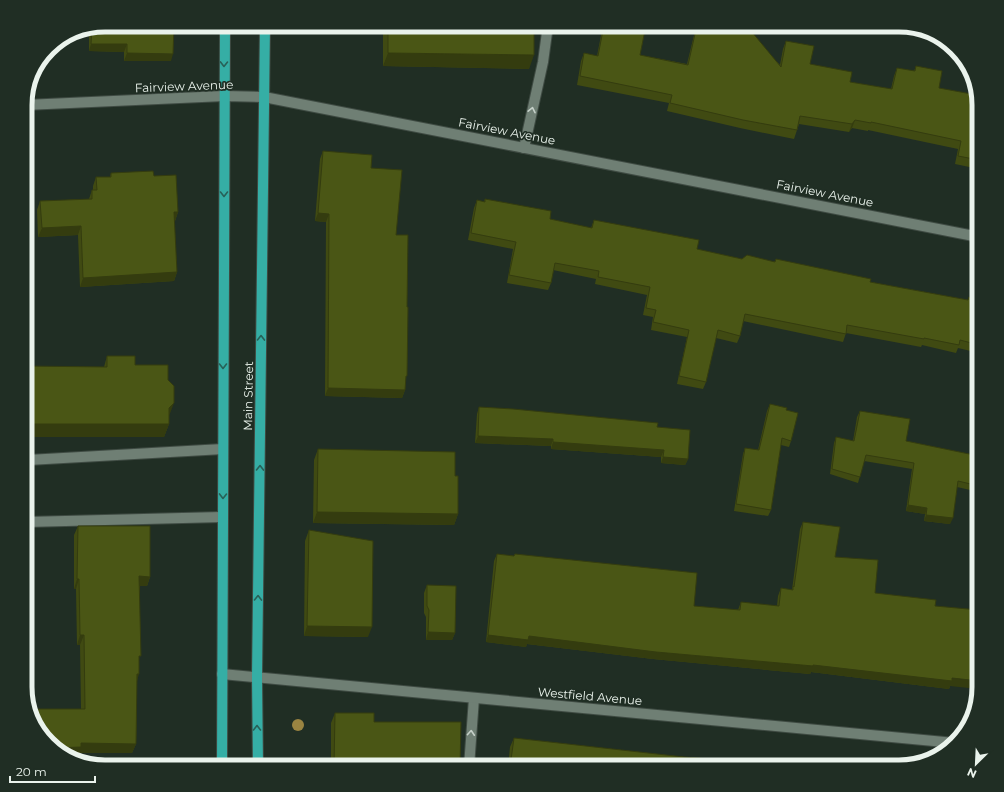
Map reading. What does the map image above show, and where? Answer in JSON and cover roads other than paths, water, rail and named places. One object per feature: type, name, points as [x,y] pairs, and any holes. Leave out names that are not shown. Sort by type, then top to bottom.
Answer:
[{"type":"main road","name":"Main Street","points":[[222,760],[225,32]]},
{"type":"main road","name":"Main Street","points":[[258,760],[257,677],[265,32]]},
{"type":"street","points":[[524,148],[543,62],[547,32]]},
{"type":"street","name":"Fairview Avenue","points":[[32,105],[224,96],[264,97],[972,236]]},
{"type":"street","points":[[32,460],[223,449]]},
{"type":"street","points":[[32,522],[222,517]]},
{"type":"street","name":"Westfield Avenue","points":[[222,674],[947,742]]},
{"type":"street","points":[[470,760],[474,698]]}]
